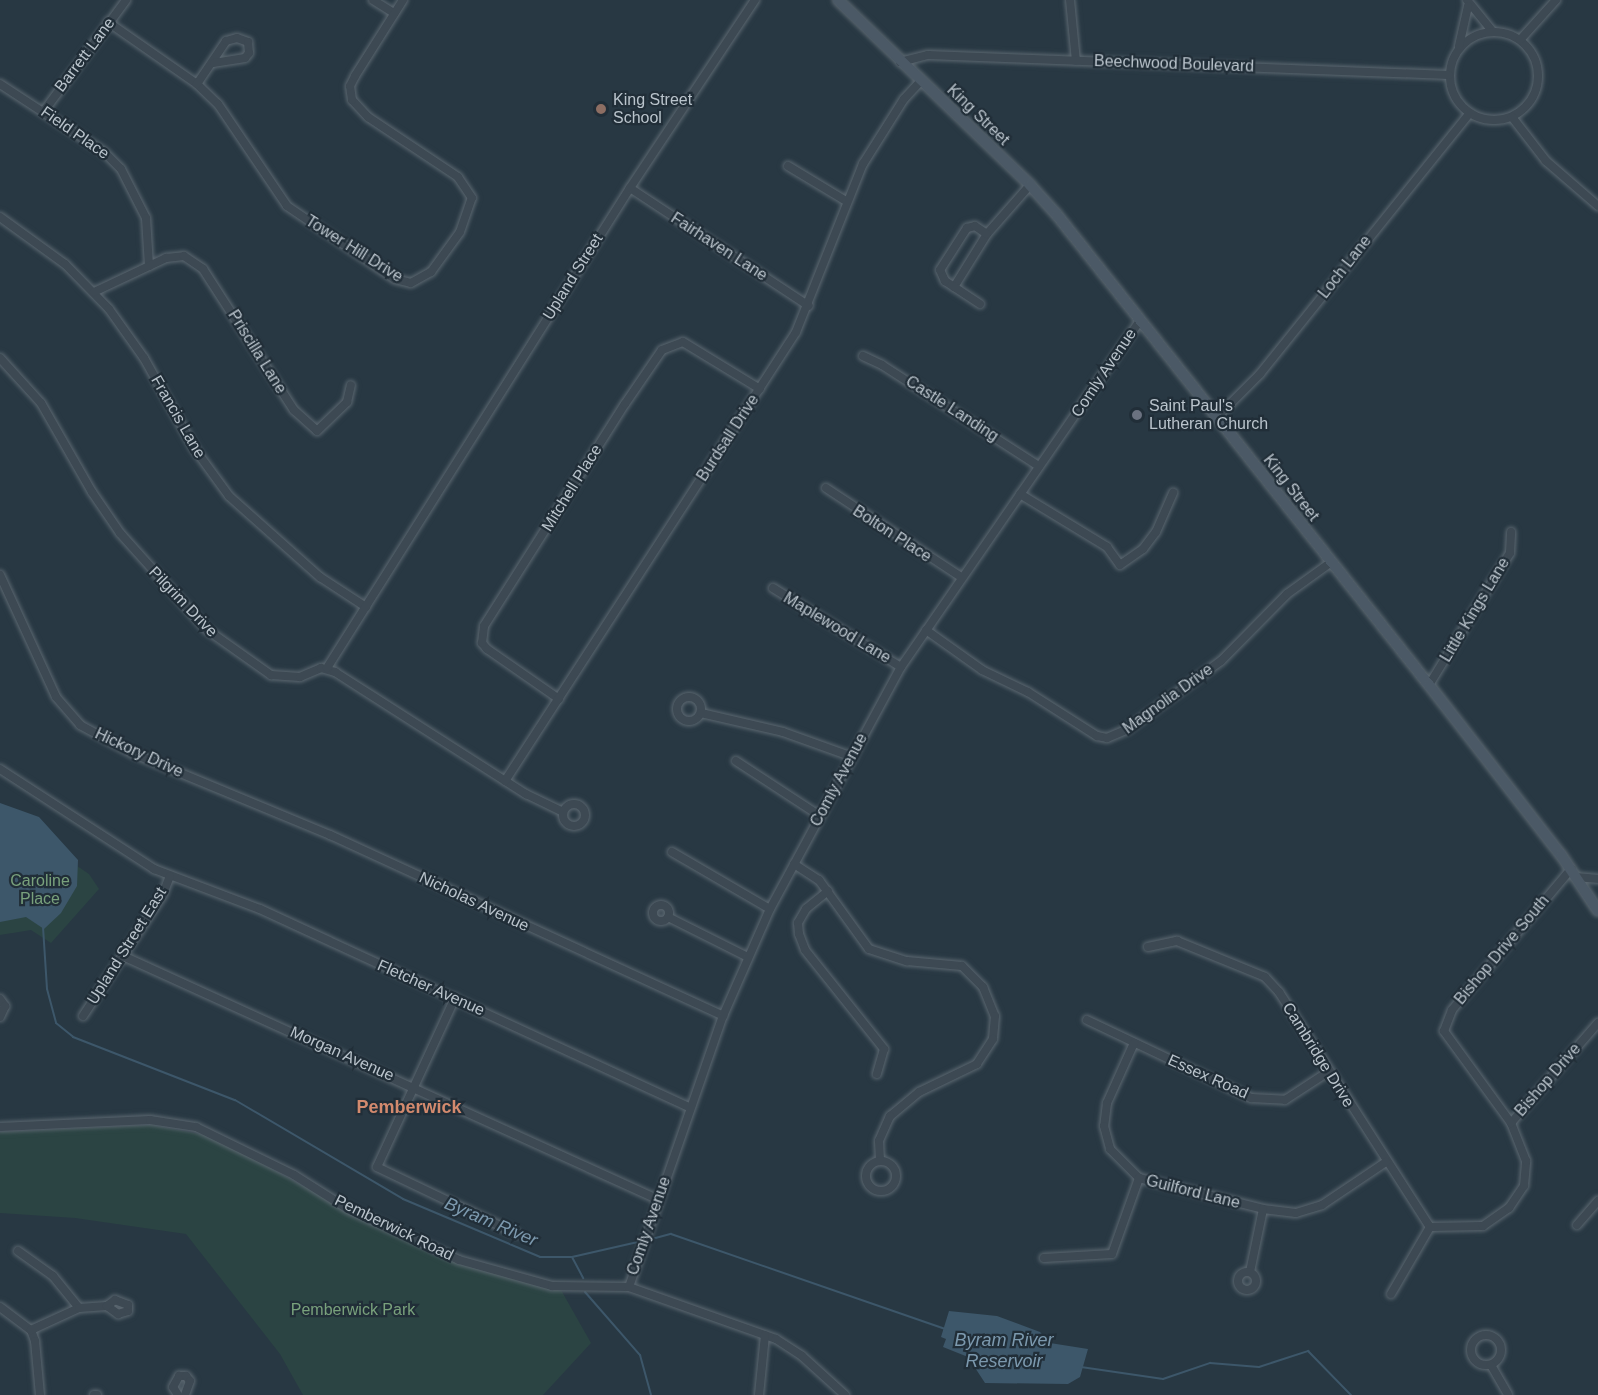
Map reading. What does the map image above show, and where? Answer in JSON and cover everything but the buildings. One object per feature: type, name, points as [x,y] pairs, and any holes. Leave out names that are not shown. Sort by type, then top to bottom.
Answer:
[{"type":"main road","name":"King Street","points":[[838,0],[1030,185],[1140,320],[1330,563],[1430,685],[1574,873],[1598,911]]},
{"type":"street","name":"Barrett Lane","points":[[44,111],[126,0]]},
{"type":"street","points":[[373,0],[394,13]]},
{"type":"street","name":"Tower Hill Drive","points":[[108,22],[197,84],[242,136],[287,206],[395,279],[418,282],[431,272],[460,232],[472,198],[458,177],[368,117],[352,99],[350,86],[403,0]]},
{"type":"street","name":"Upland Street","points":[[327,668],[630,188],[755,0]]},
{"type":"street","points":[[1070,0],[1076,61]]},
{"type":"street","points":[[1520,40],[1556,0]]},
{"type":"street","points":[[1467,3],[1493,32],[1520,40],[1533,55],[1538,75],[1528,105],[1512,117],[1491,120],[1470,113],[1455,98],[1449,75],[1458,49],[1467,3]]},
{"type":"street","points":[[1458,49],[1469,39],[1493,32]]},
{"type":"street","name":"Beechwood Boulevard","points":[[900,62],[928,55],[1449,75]]},
{"type":"street","points":[[197,84],[214,63]]},
{"type":"street","name":"Burdsall Drive","points":[[505,781],[760,389],[808,306],[846,201],[876,141],[921,81]]},
{"type":"street","name":"Field Place","points":[[0,84],[104,152],[121,169],[146,219],[149,266]]},
{"type":"street","name":"Loch Lane","points":[[1216,417],[1260,374],[1470,113]]},
{"type":"street","points":[[1512,117],[1546,162],[1598,206]]},
{"type":"street","points":[[788,166],[846,201]]},
{"type":"street","points":[[954,287],[987,234],[1030,185]]},
{"type":"street","name":"Fairhaven Lane","points":[[630,188],[808,306]]},
{"type":"street","name":"Francis Lane","points":[[0,218],[48,251],[94,292],[144,358],[194,448],[229,496],[320,577],[366,608]]},
{"type":"street","points":[[980,304],[942,277],[945,260],[967,228],[981,228],[987,234]]},
{"type":"street","name":"Priscilla Lane","points":[[149,266],[177,255],[197,263],[294,410],[317,431],[347,402],[351,385]]},
{"type":"street","points":[[94,292],[149,266]]},
{"type":"street","name":"Comly Avenue","points":[[629,1287],[636,1259],[689,1107],[746,956],[770,909],[901,667],[1140,320]]},
{"type":"street","name":"Mitchell Place","points":[[560,699],[486,649],[482,643],[484,626],[625,404],[662,350],[683,342],[760,389]]},
{"type":"street","name":"Castle Landing","points":[[862,356],[882,365],[1040,466]]},
{"type":"street","name":"Pilgrim Drive","points":[[0,358],[41,403],[92,492],[120,533],[206,629],[271,675],[292,679],[327,668]]},
{"type":"street","name":"Bolton Place","points":[[826,488],[961,577]]},
{"type":"street","points":[[1020,494],[1107,547],[1120,565],[1143,549],[1156,532],[1173,493]]},
{"type":"street","name":"Little Kings Lane","points":[[1430,685],[1510,553],[1511,532]]},
{"type":"street","name":"Magnolia Drive","points":[[926,630],[982,670],[1028,692],[1088,731],[1107,738],[1128,729],[1221,661],[1287,594],[1330,563]]},
{"type":"street","name":"Hickory Drive","points":[[0,575],[69,716],[132,753],[225,790]]},
{"type":"street","name":"Maplewood Lane","points":[[773,588],[901,667]]},
{"type":"street","points":[[327,668],[505,781],[563,812]]},
{"type":"street","points":[[701,713],[783,732],[852,757]]},
{"type":"street","points":[[736,761],[820,816]]},
{"type":"street","points":[[0,769],[115,847],[170,876]]},
{"type":"street","name":"Nicholas Avenue","points":[[225,790],[723,1016]]},
{"type":"street","points":[[672,852],[770,909]]},
{"type":"street","points":[[794,864],[812,874],[828,891],[868,949],[907,961],[962,966],[983,987],[995,1016],[993,1039],[977,1064],[920,1092],[890,1116],[879,1141],[880,1161]]},
{"type":"street","points":[[1574,873],[1598,879]]},
{"type":"street","name":"Bishop Drive South","points":[[1511,1123],[1444,1031],[1452,1010],[1574,873]]},
{"type":"street","name":"Upland Street East","points":[[83,1016],[123,956],[170,876]]},
{"type":"street","name":"Fletcher Avenue","points":[[170,876],[260,909],[689,1107]]},
{"type":"street","points":[[828,891],[806,909],[798,923],[799,934],[805,950],[884,1049],[877,1074]]},
{"type":"street","points":[[668,917],[746,956]]},
{"type":"street","name":"Cambridge Drive","points":[[1148,947],[1177,941],[1265,977],[1279,992],[1328,1072],[1430,1227]]},
{"type":"street","name":"Morgan Avenue","points":[[123,956],[657,1199]]},
{"type":"street","points":[[455,998],[377,1167],[517,1234]]},
{"type":"street","points":[[0,999],[5,1006],[0,1017]]},
{"type":"street","name":"Essex Road","points":[[1087,1020],[1251,1098],[1285,1100],[1328,1072]]},
{"type":"street","name":"Bishop Drive","points":[[1430,1227],[1483,1226],[1509,1208],[1524,1186],[1526,1161],[1511,1123],[1598,1023]]},
{"type":"street","name":"Guilford Lane","points":[[1134,1043],[1107,1103],[1104,1126],[1110,1149],[1139,1178],[1263,1209],[1296,1213],[1322,1205],[1386,1162]]},
{"type":"street","name":"Pemberwick Road","points":[[0,1127],[174,1121],[242,1147],[348,1209],[438,1253],[552,1286],[629,1287],[765,1335],[802,1356],[845,1395]]},
{"type":"street","points":[[1044,1258],[1112,1254],[1139,1178]]},
{"type":"street","points":[[1577,1225],[1598,1200]]},
{"type":"street","points":[[1250,1272],[1263,1209]]},
{"type":"street","points":[[1391,1294],[1430,1227]]},
{"type":"street","points":[[18,1251],[53,1276],[79,1308]]},
{"type":"street","points":[[31,1330],[79,1308],[107,1306]]},
{"type":"street","points":[[0,1307],[31,1330],[35,1341],[40,1395]]},
{"type":"street","points":[[759,1395],[765,1335]]},
{"type":"street","points":[[1491,1365],[1508,1395]]},
{"type":"street","points":[[178,1395],[173,1387],[178,1376],[186,1376],[190,1381],[185,1395]]},
{"type":"green space","name":"Caroline Place","points":[[0,814],[89,874],[99,889],[51,943],[31,930],[0,935]]},
{"type":"green space","name":"Pemberwick Park","points":[[151,1125],[210,1136],[434,1256],[561,1290],[591,1343],[543,1395],[303,1395],[280,1354],[186,1234],[75,1218],[0,1213],[0,1132]]},
{"type":"water","name":"Caroline Place","points":[[0,803],[39,817],[78,860],[77,886],[61,913],[44,929],[26,917],[0,922]]},
{"type":"water","name":"Byram River Reservoir","points":[[949,1311],[997,1316],[1040,1332],[1050,1343],[1088,1349],[1080,1377],[1068,1384],[985,1383],[968,1357],[943,1347],[946,1339],[941,1337]]},
{"type":"waterway","name":"Byram River","points":[[43,927],[47,989],[56,1023],[73,1037],[235,1100],[403,1199],[540,1257],[572,1257],[642,1241]]},
{"type":"waterway","name":"Byram River","points":[[648,1240],[671,1234],[946,1329]]},
{"type":"waterway","points":[[572,1257],[583,1278]]},
{"type":"waterway","points":[[585,1292],[640,1355],[651,1395]]},
{"type":"waterway","name":"Byram River","points":[[1081,1367],[1163,1379],[1210,1363],[1259,1367],[1308,1351],[1351,1395]]},
{"type":"place","name":"King Street School","points":[[601,109]]},
{"type":"place","name":"Saint Paul's Lutheran Church","points":[[1137,415]]},
{"type":"district","name":"Pemberwick","points":[[409,1107]]}]
